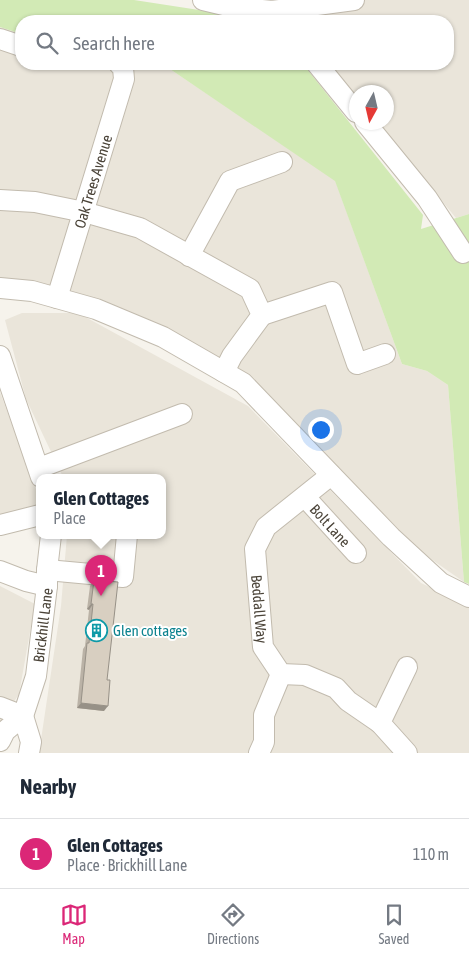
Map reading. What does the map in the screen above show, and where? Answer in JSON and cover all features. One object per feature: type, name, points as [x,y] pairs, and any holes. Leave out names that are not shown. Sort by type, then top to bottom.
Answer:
[{"type":"street","points":[[203,0],[272,15]]},
{"type":"street","points":[[282,15],[354,0]]},
{"type":"street","points":[[0,39],[15,44]]},
{"type":"street","name":"Oak Trees Avenue","points":[[58,298],[124,79],[123,70]]},
{"type":"street","points":[[322,70],[349,103]]},
{"type":"street","points":[[372,130],[427,198],[463,253]]},
{"type":"street","points":[[190,256],[230,181],[282,162]]},
{"type":"street","points":[[0,200],[35,202],[84,212],[140,228],[250,289],[262,315]]},
{"type":"street","points":[[0,288],[32,291],[96,309],[163,337],[243,383],[391,537],[441,583],[469,597]]},
{"type":"street","points":[[224,372],[232,356],[262,315],[332,292],[357,364],[385,354]]},
{"type":"street","points":[[0,356],[6,398],[40,473],[182,414]]},
{"type":"street","name":"Beddall Way","points":[[281,674],[263,647],[255,550],[266,527],[331,475]]},
{"type":"street","name":"Bolt Lane","points":[[304,497],[356,553]]},
{"type":"street","points":[[0,525],[36,516]]},
{"type":"street","name":"Brickhill Lane","points":[[23,716],[36,676],[51,539]]},
{"type":"street","points":[[0,571],[26,581],[47,578],[122,577],[127,539]]},
{"type":"street","points":[[380,723],[407,668]]},
{"type":"street","points":[[259,753],[264,742],[264,715],[281,674],[305,675],[336,688],[348,701],[380,723],[408,753]]},
{"type":"street","points":[[0,708],[23,716]]},
{"type":"street","points":[[0,741],[5,730],[23,716]]},
{"type":"street","points":[[23,716],[31,742],[29,753]]},
{"type":"shaded area","points":[[301,0],[469,0],[469,214],[456,218],[384,130],[394,130],[394,85],[349,85],[349,87],[336,70],[454,70],[454,15],[306,15]]},
{"type":"shaded area","points":[[0,27],[15,32],[15,70],[171,70],[335,180],[402,364],[427,371],[448,385],[464,582],[418,550],[266,392],[233,369],[153,322],[41,288],[0,286]]},
{"type":"shaded area","points":[[22,313],[78,313],[248,406],[421,583],[469,606],[469,753],[39,753],[61,606],[67,539],[166,539],[166,474],[62,474],[26,399],[5,320]]},
{"type":"shaded area","points":[[0,392],[36,489],[36,505],[0,515]]},
{"type":"shaded area","points":[[0,586],[35,604],[19,694],[0,723]]},
{"type":"green space","points":[[0,0],[134,0],[232,15],[15,15],[15,32],[0,27]]},
{"type":"green space","points":[[171,70],[308,70],[349,122],[349,130],[355,130],[423,215],[421,229],[469,214],[469,584],[464,582],[448,385],[427,371],[402,364],[335,181]]},
{"type":"building","points":[[94,580],[118,582],[107,680],[110,680],[108,706],[81,703],[87,643],[89,643]]},
{"type":"place","name":"Glen Cottages","points":[[101,596]]},
{"type":"place","name":"Glen cottages","points":[[97,630]]}]
